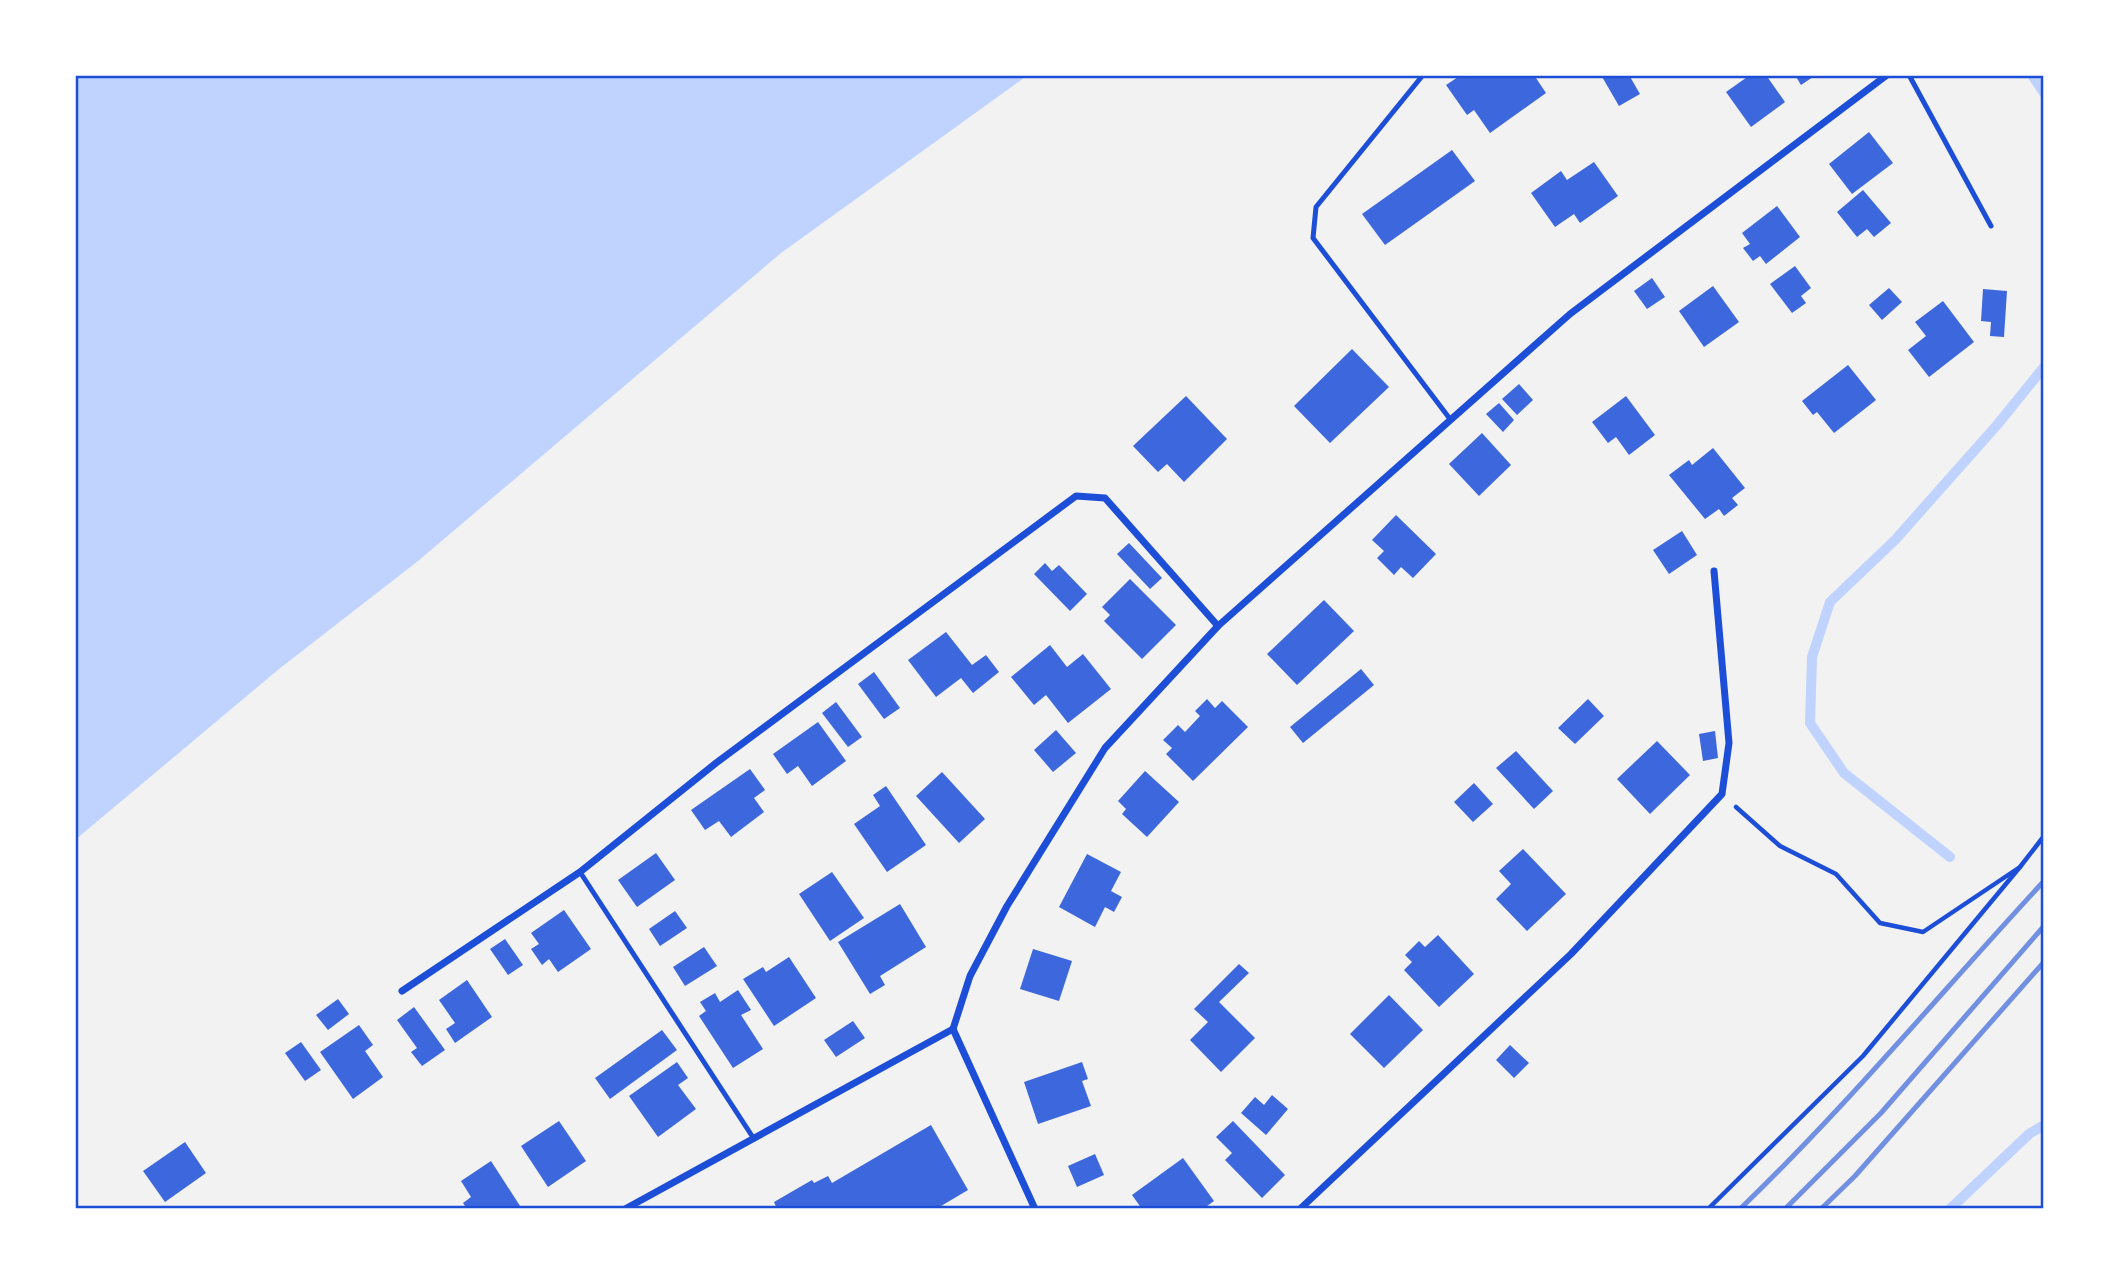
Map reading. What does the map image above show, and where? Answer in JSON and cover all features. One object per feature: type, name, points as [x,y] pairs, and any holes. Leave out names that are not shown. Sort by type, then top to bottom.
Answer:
[{"type":"street","points":[[1035,1209],[954,1029],[970,976],[982,953],[1014,894],[1105,748],[1218,626],[1570,314],[1887,75]]},
{"type":"street","points":[[402,991],[580,872],[716,763],[1076,496],[1105,498],[1218,626]]},
{"type":"street","points":[[1300,1209],[1571,954],[1722,794],[1729,743],[1714,570]]},
{"type":"street","points":[[625,1209],[954,1029]]},
{"type":"lane","points":[[1423,75],[1316,207],[1313,238],[1450,419]]},
{"type":"lane","points":[[1909,75],[1991,226]]},
{"type":"lane","points":[[580,872],[754,1139]]},
{"type":"path","points":[[1722,794],[1780,846],[1836,874],[1880,923],[1923,932],[2020,867]]},
{"type":"path","points":[[1708,1209],[1863,1056],[2044,836]]},
{"type":"water","points":[[75,75],[1028,75],[781,253],[418,561],[279,669],[75,840]]},
{"type":"building","points":[[1461,75],[1534,75],[1546,93],[1490,133],[1474,110],[1467,115],[1446,85]]},
{"type":"building","points":[[1601,75],[1629,75],[1640,94],[1619,106]]},
{"type":"building","points":[[1750,75],[1766,75],[1785,102],[1751,127],[1726,92]]},
{"type":"building","points":[[1795,75],[1816,75],[1801,85]]},
{"type":"building","points":[[1869,132],[1893,163],[1852,194],[1829,164]]},
{"type":"building","points":[[1452,150],[1475,181],[1385,245],[1362,214]]},
{"type":"building","points":[[1594,162],[1618,196],[1580,223],[1574,214],[1555,227],[1531,193],[1561,171],[1567,180]]},
{"type":"building","points":[[1863,190],[1891,223],[1874,237],[1867,229],[1857,237],[1837,212]]},
{"type":"building","points":[[1777,206],[1800,237],[1766,264],[1760,256],[1753,261],[1743,248],[1750,244],[1742,233]]},
{"type":"building","points":[[1795,266],[1811,288],[1801,296],[1806,303],[1792,313],[1770,284]]},
{"type":"building","points":[[1652,278],[1665,297],[1647,309],[1634,291]]},
{"type":"building","points":[[1713,286],[1739,322],[1704,347],[1679,311]]},
{"type":"building","points":[[1889,288],[1902,302],[1882,320],[1869,305]]},
{"type":"building","points":[[1983,289],[2007,291],[2004,337],[1990,336],[1991,322],[1981,321]]},
{"type":"building","points":[[1943,301],[1974,342],[1929,377],[1908,350],[1926,336],[1915,322]]},
{"type":"building","points":[[1352,349],[1389,387],[1330,443],[1294,406]]},
{"type":"building","points":[[1848,365],[1876,400],[1834,433],[1817,412],[1813,415],[1802,401]]},
{"type":"building","points":[[1519,384],[1533,400],[1517,415],[1502,399]]},
{"type":"building","points":[[1186,396],[1227,439],[1184,482],[1167,464],[1158,472],[1133,446]]},
{"type":"building","points":[[1626,396],[1655,435],[1629,455],[1616,437],[1608,443],[1592,422]]},
{"type":"building","points":[[1499,403],[1514,420],[1503,432],[1486,414]]},
{"type":"building","points":[[1482,433],[1511,465],[1479,496],[1449,464]]},
{"type":"building","points":[[1713,448],[1745,488],[1732,498],[1738,505],[1724,516],[1719,509],[1705,519],[1669,475],[1689,460],[1692,465]]},
{"type":"building","points":[[1396,515],[1436,554],[1413,578],[1401,567],[1394,575],[1377,558],[1384,551],[1372,540]]},
{"type":"building","points":[[1682,531],[1697,555],[1669,574],[1653,550]]},
{"type":"building","points":[[1129,543],[1162,578],[1150,589],[1117,554]]},
{"type":"building","points":[[1045,563],[1052,571],[1059,565],[1087,594],[1070,611],[1034,574]]},
{"type":"building","points":[[1130,579],[1176,625],[1142,659],[1104,621],[1110,615],[1102,607]]},
{"type":"building","points":[[1324,600],[1354,631],[1297,685],[1267,654]]},
{"type":"building","points":[[946,632],[972,665],[986,655],[999,672],[973,693],[961,678],[936,697],[908,660]]},
{"type":"building","points":[[1050,645],[1067,667],[1083,654],[1111,689],[1068,723],[1046,695],[1034,705],[1011,677]]},
{"type":"building","points":[[1361,669],[1374,685],[1303,743],[1290,727]]},
{"type":"building","points":[[874,672],[900,708],[884,719],[858,684]]},
{"type":"building","points":[[1207,699],[1215,708],[1222,701],[1248,727],[1193,781],[1166,754],[1172,748],[1163,740],[1178,725],[1185,732],[1200,716],[1195,711]]},
{"type":"building","points":[[1588,699],[1604,716],[1575,744],[1558,728]]},
{"type":"building","points":[[836,702],[862,737],[848,747],[822,713]]},
{"type":"building","points":[[818,722],[846,761],[812,786],[798,766],[787,774],[773,754]]},
{"type":"building","points":[[1056,730],[1076,753],[1053,772],[1034,750]]},
{"type":"building","points":[[1715,731],[1718,758],[1703,761],[1699,734]]},
{"type":"building","points":[[1657,741],[1690,775],[1650,814],[1617,779]]},
{"type":"building","points":[[1516,751],[1553,791],[1534,809],[1496,768]]},
{"type":"building","points":[[750,769],[765,790],[754,798],[764,812],[731,837],[719,821],[705,830],[691,810]]},
{"type":"building","points":[[1145,771],[1179,802],[1147,837],[1122,814],[1126,809],[1118,801]]},
{"type":"building","points":[[942,772],[985,819],[959,843],[916,796]]},
{"type":"building","points":[[1474,783],[1493,804],[1473,822],[1454,802]]},
{"type":"building","points":[[886,786],[926,845],[887,872],[854,824],[880,806],[873,795]]},
{"type":"building","points":[[1523,849],[1566,894],[1527,931],[1496,899],[1511,884],[1499,871]]},
{"type":"building","points":[[656,853],[675,880],[637,907],[618,880]]},
{"type":"building","points":[[1087,854],[1121,872],[1111,891],[1122,897],[1114,912],[1105,907],[1095,927],[1059,907]]},
{"type":"building","points":[[832,872],[864,918],[830,941],[799,894]]},
{"type":"building","points":[[900,904],[926,947],[880,976],[885,985],[870,994],[838,942]]},
{"type":"building","points":[[564,910],[591,949],[558,972],[549,959],[542,965],[531,949],[539,944],[531,933]]},
{"type":"building","points":[[675,911],[687,928],[660,946],[649,929]]},
{"type":"building","points":[[1438,935],[1474,974],[1439,1007],[1404,970],[1412,962],[1405,955],[1419,941],[1425,947]]},
{"type":"building","points":[[505,939],[523,965],[508,975],[490,949]]},
{"type":"building","points":[[704,947],[717,966],[685,986],[673,967]]},
{"type":"building","points":[[1033,949],[1072,961],[1059,1001],[1020,989]]},
{"type":"building","points":[[789,957],[816,998],[774,1026],[743,979],[763,967],[766,972]]},
{"type":"building","points":[[1239,964],[1249,973],[1219,1002],[1255,1038],[1221,1072],[1190,1040],[1208,1022],[1194,1009]]},
{"type":"building","points":[[467,980],[492,1017],[455,1043],[446,1029],[455,1023],[439,1000]]},
{"type":"building","points":[[738,990],[751,1010],[741,1015],[763,1049],[733,1068],[699,1016],[706,1011],[700,1002],[715,993],[720,1002]]},
{"type":"building","points":[[1389,995],[1423,1030],[1384,1068],[1350,1034]]},
{"type":"building","points":[[338,999],[349,1014],[328,1030],[316,1015]]},
{"type":"building","points":[[414,1007],[445,1050],[422,1066],[411,1052],[417,1048],[397,1020]]},
{"type":"building","points":[[853,1021],[865,1038],[836,1057],[824,1040]]},
{"type":"building","points":[[359,1025],[373,1045],[365,1051],[383,1077],[353,1099],[320,1052]]},
{"type":"building","points":[[662,1030],[677,1050],[610,1099],[595,1078]]},
{"type":"building","points":[[301,1042],[321,1070],[305,1081],[285,1053]]},
{"type":"building","points":[[1510,1045],[1529,1063],[1514,1078],[1496,1060]]},
{"type":"building","points":[[677,1062],[688,1078],[678,1085],[696,1109],[658,1137],[629,1096]]},
{"type":"building","points":[[1082,1062],[1088,1079],[1082,1081],[1091,1106],[1038,1124],[1024,1082]]},
{"type":"building","points":[[1272,1095],[1288,1109],[1266,1135],[1241,1113],[1255,1097],[1264,1105]]},
{"type":"building","points":[[559,1121],[586,1161],[548,1187],[521,1146]]},
{"type":"building","points":[[1233,1121],[1285,1175],[1262,1198],[1225,1160],[1232,1153],[1216,1137]]},
{"type":"building","points":[[931,1125],[968,1190],[936,1209],[777,1209],[774,1202],[812,1180],[814,1183],[828,1176],[832,1183]]},
{"type":"building","points":[[185,1142],[206,1173],[165,1202],[143,1171]]},
{"type":"building","points":[[1095,1154],[1104,1175],[1077,1187],[1068,1166]]},
{"type":"building","points":[[1183,1158],[1214,1201],[1203,1209],[1142,1209],[1132,1195]]},
{"type":"building","points":[[491,1161],[522,1209],[467,1209],[463,1203],[471,1197],[461,1181]]},
{"type":"waterway","points":[[2032,75],[2044,93]]},
{"type":"waterway","points":[[1950,857],[1844,773],[1810,723],[1812,657],[1830,602],[1895,540],[1997,425],[2044,367]]},
{"type":"waterway","points":[[1950,1209],[2029,1134],[2044,1125]]},
{"type":"railway","points":[[1740,1209],[1857,1089],[2044,881]]},
{"type":"railway","points":[[1785,1209],[1881,1113],[2044,926]]},
{"type":"railway","points":[[1821,1209],[1855,1176],[2044,962]]}]
